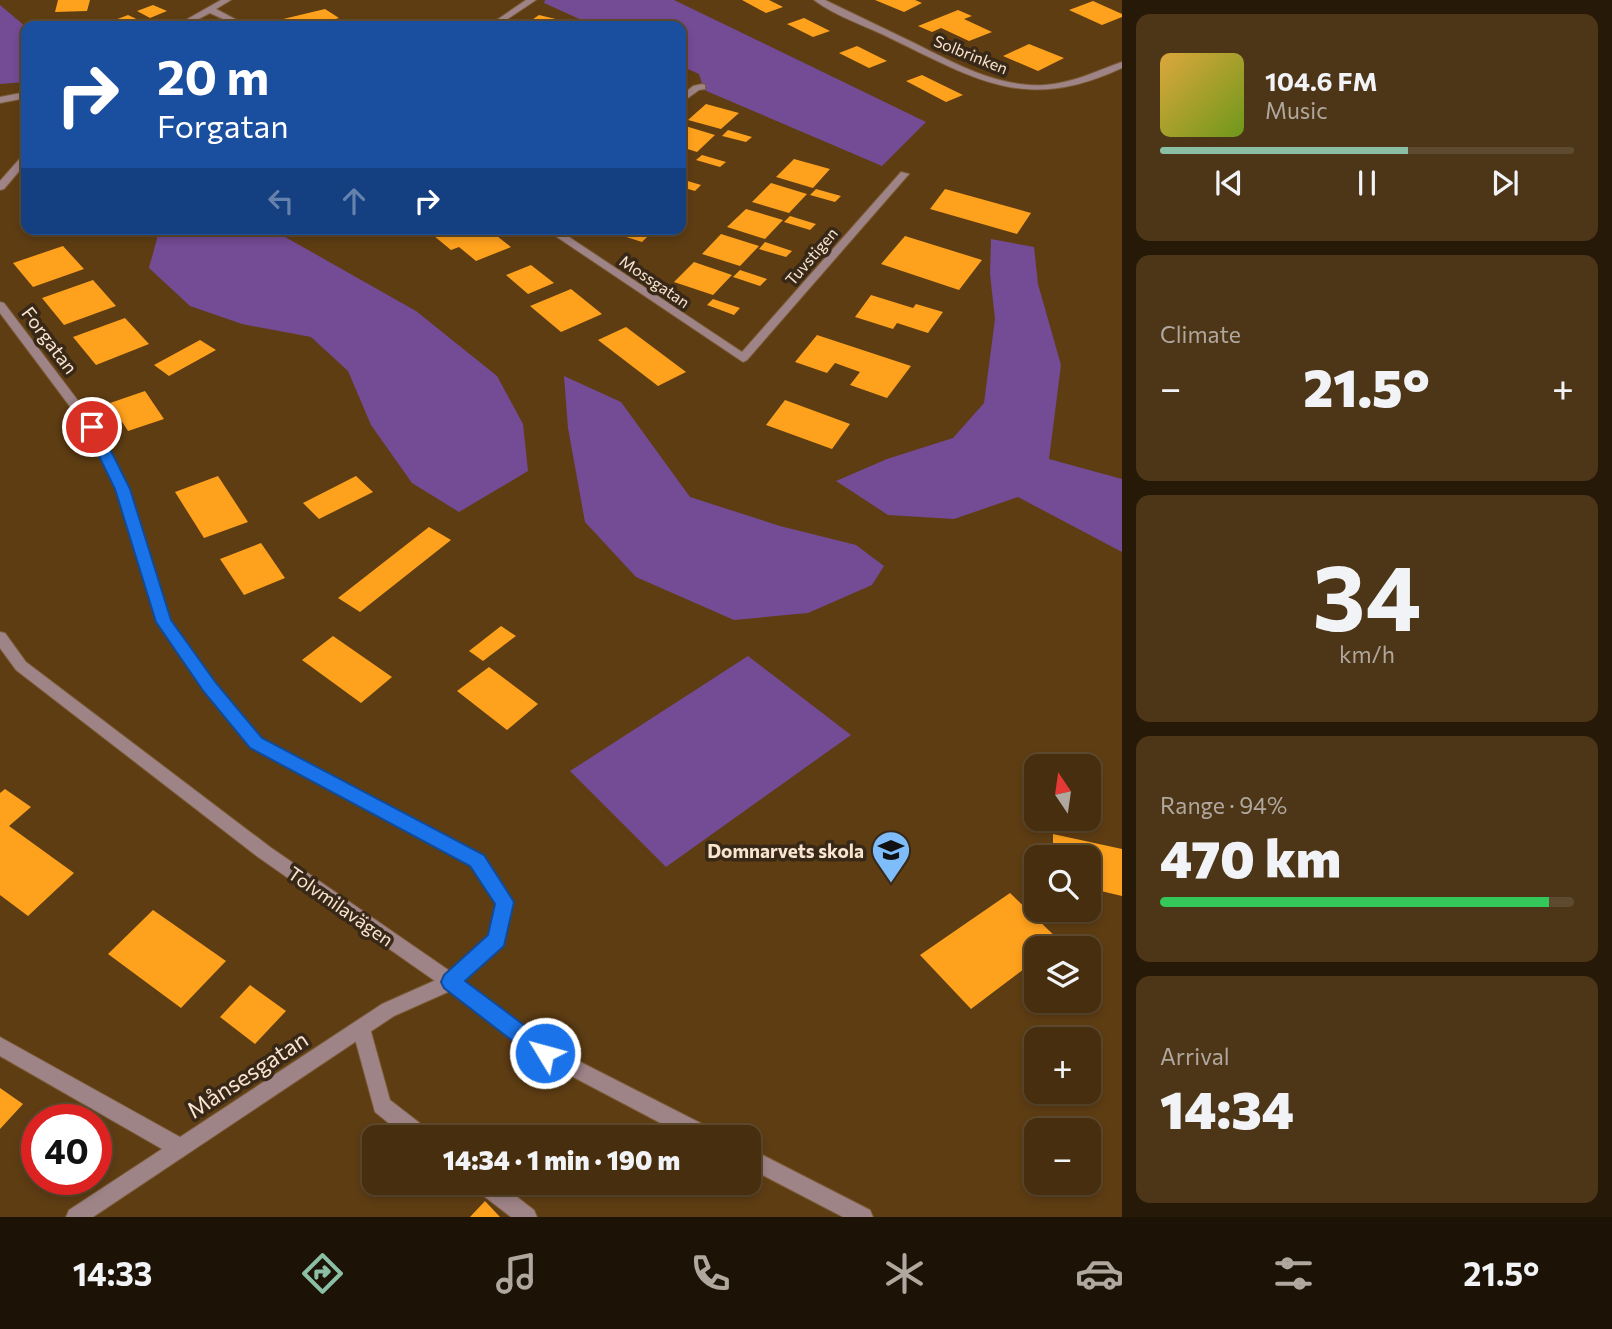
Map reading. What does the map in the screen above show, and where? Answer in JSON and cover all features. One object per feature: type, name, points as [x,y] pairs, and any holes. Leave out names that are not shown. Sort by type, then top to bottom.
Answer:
[{"type":"street","points":[[189,21],[228,0]]},
{"type":"street","points":[[500,21],[531,0]]},
{"type":"street","name":"Solbrinken","points":[[818,0],[962,69],[1002,83],[1029,88],[1060,86],[1093,79],[1122,65]]},
{"type":"street","points":[[211,10],[234,21]]},
{"type":"street","points":[[686,96],[702,87]]},
{"type":"street","points":[[0,100],[21,96]]},
{"type":"street","points":[[0,187],[21,163]]},
{"type":"street","name":"Tuvstigen","points":[[743,358],[904,174]]},
{"type":"street","name":"Mossgatan","points":[[559,235],[743,358]]},
{"type":"street","name":"Forgatan","points":[[0,305],[92,427],[122,489],[164,622],[210,687],[256,743],[477,861],[505,902],[497,940],[451,982]]},
{"type":"street","name":"Tolvmilavägen","points":[[0,637],[21,666],[238,833],[451,982],[545,1053],[684,1125]]},
{"type":"street","name":"Månsesgatan","points":[[76,1217],[388,1010],[451,982]]},
{"type":"street","points":[[361,1028],[382,1106],[406,1125]]},
{"type":"street","points":[[0,1046],[180,1148]]},
{"type":"street","points":[[761,1164],[863,1217]]},
{"type":"street","points":[[499,1195],[527,1217]]},
{"type":"shaded area","points":[[545,0],[674,0],[926,122],[882,166],[704,90],[699,74],[686,68],[686,21],[584,21],[544,3]]},
{"type":"shaded area","points":[[0,5],[21,23],[21,82],[0,84]]},
{"type":"shaded area","points":[[158,235],[282,235],[416,311],[497,376],[523,424],[528,471],[459,512],[412,483],[371,425],[348,371],[311,337],[242,324],[190,306],[149,268]]},
{"type":"shaded area","points":[[991,239],[1034,247],[1038,284],[1061,365],[1049,459],[1122,479],[1122,552],[1018,497],[954,519],[888,515],[836,481],[887,459],[953,438],[984,403],[995,319],[990,274]]},
{"type":"shaded area","points":[[564,376],[621,402],[690,497],[780,526],[856,545],[884,566],[872,585],[808,613],[734,620],[636,577],[585,522],[568,428]]},
{"type":"shaded area","points":[[748,656],[851,735],[666,867],[570,771]]},
{"type":"building","points":[[58,0],[90,0],[87,11],[55,12]]},
{"type":"building","points":[[742,0],[769,0],[783,7],[766,13]]},
{"type":"building","points":[[875,0],[915,0],[922,3],[904,12]]},
{"type":"building","points":[[1093,1],[1122,14],[1122,17],[1102,25],[1069,10]]},
{"type":"building","points":[[153,5],[167,11],[150,18],[137,11]]},
{"type":"building","points":[[325,9],[339,18],[328,21],[279,20]]},
{"type":"building","points":[[958,10],[972,16],[964,19],[992,32],[969,41],[941,28],[932,32],[918,26]]},
{"type":"building","points":[[128,15],[141,21],[112,21]]},
{"type":"building","points":[[539,15],[564,21],[530,21]]},
{"type":"building","points":[[804,18],[830,31],[813,37],[787,24]]},
{"type":"building","points":[[1029,44],[1064,58],[1038,71],[1003,56]]},
{"type":"building","points":[[857,46],[887,61],[869,68],[839,53]]},
{"type":"building","points":[[922,75],[963,95],[946,102],[906,81]]},
{"type":"building","points":[[706,104],[739,113],[721,129],[688,120]]},
{"type":"building","points":[[686,126],[715,135],[697,152],[686,149]]},
{"type":"building","points":[[728,130],[752,137],[746,142],[722,136]]},
{"type":"building","points":[[702,155],[726,162],[720,167],[696,160]]},
{"type":"building","points":[[794,159],[830,169],[813,188],[776,177]]},
{"type":"building","points":[[686,180],[701,185],[695,191],[686,188]]},
{"type":"building","points":[[771,183],[807,194],[789,213],[752,202]]},
{"type":"building","points":[[816,189],[841,196],[835,202],[810,195]]},
{"type":"building","points":[[945,189],[1031,213],[1017,234],[930,209]]},
{"type":"building","points":[[746,209],[783,220],[765,239],[727,227]]},
{"type":"building","points":[[790,216],[816,224],[810,230],[784,222]]},
{"type":"building","points":[[721,234],[759,246],[740,266],[702,254]]},
{"type":"building","points":[[433,235],[496,235],[511,247],[476,261],[459,247],[451,250]]},
{"type":"building","points":[[620,235],[648,236],[642,242]]},
{"type":"building","points":[[905,236],[982,260],[959,290],[881,264]]},
{"type":"building","points":[[765,242],[792,251],[786,257],[759,249]]},
{"type":"building","points":[[63,246],[84,269],[33,287],[13,263]]},
{"type":"building","points":[[694,262],[732,275],[713,295],[674,282]]},
{"type":"building","points":[[531,265],[554,283],[528,294],[506,275]]},
{"type":"building","points":[[740,270],[767,279],[760,286],[733,277]]},
{"type":"building","points":[[93,280],[116,306],[64,325],[42,298]]},
{"type":"building","points":[[571,289],[602,314],[561,332],[530,306]]},
{"type":"building","points":[[871,295],[913,308],[916,304],[943,312],[928,333],[897,323],[893,329],[855,317]]},
{"type":"building","points":[[713,299],[740,308],[734,315],[707,305]]},
{"type":"building","points":[[125,318],[149,344],[96,365],[73,337]]},
{"type":"building","points":[[626,327],[686,372],[658,386],[598,340]]},
{"type":"building","points":[[817,335],[911,366],[887,398],[850,385],[860,372],[835,363],[827,373],[795,362]]},
{"type":"building","points":[[200,340],[216,350],[169,376],[154,365]]},
{"type":"building","points":[[145,391],[164,419],[128,431],[110,403]]},
{"type":"building","points":[[785,400],[850,424],[832,449],[766,425]]},
{"type":"building","points":[[218,476],[248,522],[204,538],[175,492]]},
{"type":"building","points":[[356,476],[373,492],[319,519],[303,503]]},
{"type":"building","points":[[429,527],[451,540],[360,612],[338,598]]},
{"type":"building","points":[[261,543],[285,578],[244,595],[220,559]]},
{"type":"building","points":[[501,626],[516,636],[483,661],[469,651]]},
{"type":"building","points":[[333,636],[392,677],[361,703],[302,660]]},
{"type":"building","points":[[489,667],[538,704],[507,730],[457,691]]},
{"type":"building","points":[[5,789],[31,807],[9,826],[74,873],[28,916],[0,895],[0,793]]},
{"type":"building","points":[[1053,834],[1122,849],[1122,896],[1101,891],[1101,845],[1053,845]]},
{"type":"building","points":[[1010,893],[1024,906],[1024,922],[1040,922],[1055,936],[1024,936],[1024,969],[971,1009],[920,955]]},
{"type":"building","points":[[153,910],[226,961],[181,1008],[108,954]]},
{"type":"building","points":[[250,985],[286,1011],[255,1044],[220,1017]]},
{"type":"building","points":[[0,1088],[23,1104],[0,1129]]},
{"type":"building","points":[[485,1201],[500,1217],[470,1217]]},
{"type":"place","name":"Domnarvets skola","points":[[891,884]]},
{"type":"route","points":[[92,427],[122,489],[164,622],[210,687],[256,743],[477,861],[505,902],[497,940],[451,982],[545,1053]]}]
